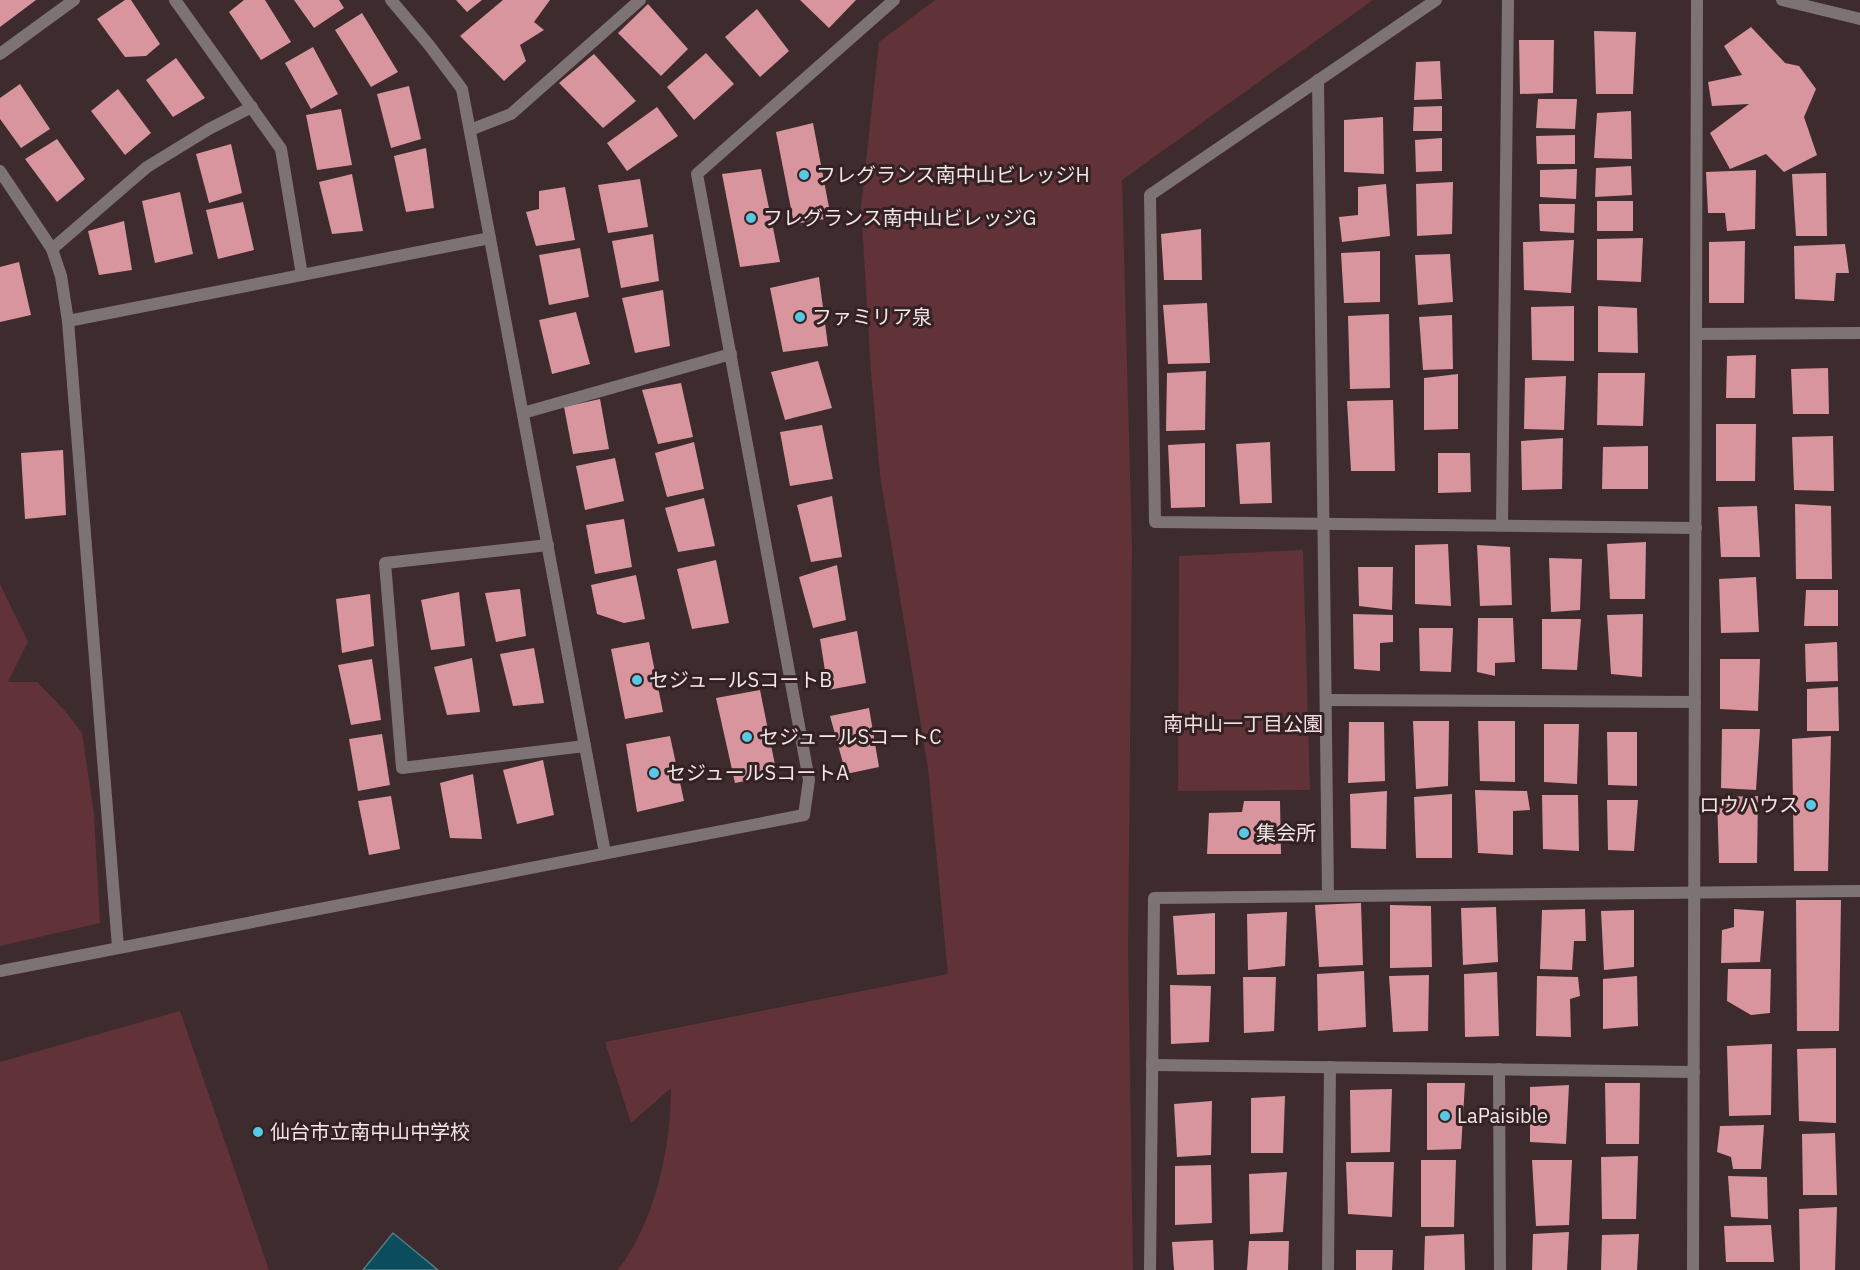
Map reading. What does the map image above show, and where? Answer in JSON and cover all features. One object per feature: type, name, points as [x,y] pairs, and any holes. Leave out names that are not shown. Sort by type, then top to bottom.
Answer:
[{"type":"street","points":[[0,54],[74,0]]},
{"type":"street","points":[[176,0],[281,149],[302,275]]},
{"type":"street","points":[[392,0],[462,89],[605,853]]},
{"type":"street","points":[[470,130],[511,114],[640,0]]},
{"type":"street","points":[[0,970],[804,815],[809,780],[698,174],[894,0]]},
{"type":"street","points":[[1436,0],[1150,195],[1155,522],[1696,528]]},
{"type":"street","points":[[1502,525],[1508,0]]},
{"type":"street","points":[[1694,1270],[1697,0]]},
{"type":"street","points":[[1782,0],[1860,19]]},
{"type":"street","points":[[1318,80],[1328,896]]},
{"type":"street","points":[[52,249],[147,167],[209,129],[252,107]]},
{"type":"street","points":[[0,171],[52,249],[61,276],[68,321],[118,946]]},
{"type":"street","points":[[68,321],[490,238]]},
{"type":"street","points":[[1696,334],[1860,333]]},
{"type":"street","points":[[523,412],[731,354]]},
{"type":"street","points":[[548,545],[385,563],[402,768],[585,746]]},
{"type":"street","points":[[1326,700],[1695,702]]},
{"type":"street","points":[[1150,1270],[1154,898],[1860,891]]},
{"type":"street","points":[[1152,1065],[1694,1072]]},
{"type":"street","points":[[1328,1270],[1330,1067]]},
{"type":"street","points":[[1498,1070],[1500,1270]]},
{"type":"green space","points":[[935,0],[1373,0],[1122,180],[1132,547],[1128,949],[1133,1270],[618,1270],[642,1229],[658,1183],[668,1135],[671,1088],[631,1123],[605,1042],[948,974],[928,768],[880,475],[861,207],[879,42]]},
{"type":"green space","name":"南中山一丁目公園","points":[[1303,550],[1310,790],[1178,791],[1179,556]]},
{"type":"green space","points":[[0,584],[28,642],[8,682],[37,682],[65,711],[82,733],[94,814],[100,923],[0,946]]},
{"type":"green space","points":[[180,1011],[269,1270],[0,1270],[0,1062]]},
{"type":"water","points":[[393,1233],[438,1270],[363,1270]]},
{"type":"building","points":[[0,0],[36,0],[0,27]]},
{"type":"building","points":[[125,0],[131,0],[160,44],[146,56],[125,57],[97,19]]},
{"type":"building","points":[[244,0],[265,0],[291,42],[261,60],[229,12]]},
{"type":"building","points":[[294,0],[339,0],[344,8],[314,28]]},
{"type":"building","points":[[456,0],[482,0],[467,12]]},
{"type":"building","points":[[503,0],[550,0],[534,22],[544,30],[520,45],[526,61],[504,81],[460,36]]},
{"type":"building","points":[[800,0],[856,0],[829,28]]},
{"type":"building","points":[[648,4],[688,49],[661,76],[618,33]]},
{"type":"building","points":[[757,9],[789,51],[760,77],[725,37]]},
{"type":"building","points":[[362,13],[398,72],[371,87],[335,30]]},
{"type":"building","points":[[1751,27],[1785,63],[1799,66],[1816,89],[1804,117],[1817,155],[1784,172],[1766,154],[1730,169],[1710,133],[1749,104],[1712,106],[1708,82],[1742,75],[1724,46]]},
{"type":"building","points":[[1594,31],[1636,32],[1633,94],[1596,94]]},
{"type":"building","points":[[1519,40],[1554,40],[1553,93],[1520,94]]},
{"type":"building","points":[[313,47],[338,94],[311,109],[285,63]]},
{"type":"building","points":[[706,53],[734,84],[694,120],[667,87]]},
{"type":"building","points":[[594,54],[636,101],[603,128],[559,83]]},
{"type":"building","points":[[176,58],[205,98],[173,117],[146,80]]},
{"type":"building","points":[[1440,61],[1442,99],[1414,100],[1416,62]]},
{"type":"building","points":[[20,84],[50,129],[21,148],[0,119],[0,98]]},
{"type":"building","points":[[409,86],[421,139],[391,148],[377,94]]},
{"type":"building","points":[[118,89],[151,133],[125,155],[91,111]]},
{"type":"building","points":[[1538,99],[1577,99],[1575,129],[1536,128]]},
{"type":"building","points":[[1442,106],[1442,131],[1413,131],[1414,107]]},
{"type":"building","points":[[657,107],[678,136],[627,171],[607,143]]},
{"type":"building","points":[[341,109],[352,165],[317,170],[306,115]]},
{"type":"building","points":[[1631,111],[1632,159],[1594,158],[1597,113]]},
{"type":"building","points":[[1383,117],[1384,174],[1344,172],[1344,120]]},
{"type":"building","name":"フレグランス南中山ビレッジH","points":[[813,123],[831,218],[794,224],[776,132]]},
{"type":"building","points":[[1575,135],[1575,164],[1537,164],[1536,136]]},
{"type":"building","points":[[1442,138],[1442,171],[1416,172],[1415,140]]},
{"type":"building","points":[[57,139],[85,179],[57,202],[25,159]]},
{"type":"building","points":[[231,144],[242,193],[209,203],[196,154]]},
{"type":"building","points":[[426,148],[434,208],[406,212],[394,156]]},
{"type":"building","points":[[1631,166],[1632,195],[1595,197],[1596,168]]},
{"type":"building","name":"フレグランス南中山ビレッジG","points":[[761,169],[780,262],[740,267],[722,174]]},
{"type":"building","points":[[1577,169],[1576,199],[1540,197],[1540,170]]},
{"type":"building","points":[[1756,170],[1755,229],[1727,231],[1725,213],[1708,213],[1706,172]]},
{"type":"building","points":[[1826,173],[1827,236],[1796,236],[1792,174]]},
{"type":"building","points":[[352,174],[363,231],[332,234],[319,182]]},
{"type":"building","points":[[640,179],[648,227],[608,233],[598,185]]},
{"type":"building","points":[[1453,182],[1452,234],[1417,236],[1416,184]]},
{"type":"building","points":[[1386,184],[1390,236],[1342,242],[1339,217],[1358,215],[1358,187]]},
{"type":"building","points":[[565,187],[575,240],[536,246],[526,212],[539,209],[539,191]]},
{"type":"building","points":[[180,192],[193,254],[155,263],[142,201]]},
{"type":"building","points":[[1597,201],[1633,201],[1633,231],[1597,231]]},
{"type":"building","points":[[243,202],[254,250],[218,259],[206,210]]},
{"type":"building","points":[[1539,204],[1575,204],[1574,233],[1540,231]]},
{"type":"building","points":[[124,221],[132,270],[99,275],[88,231]]},
{"type":"building","points":[[1201,229],[1202,280],[1164,280],[1161,234]]},
{"type":"building","points":[[653,234],[659,281],[621,288],[612,241]]},
{"type":"building","points":[[1643,238],[1641,282],[1597,280],[1597,239]]},
{"type":"building","points":[[1574,240],[1571,293],[1524,290],[1523,242]]},
{"type":"building","points":[[1745,241],[1744,303],[1709,303],[1709,242]]},
{"type":"building","points":[[1845,244],[1849,273],[1836,273],[1834,301],[1795,299],[1794,246]]},
{"type":"building","points":[[580,248],[589,297],[549,305],[539,255]]},
{"type":"building","points":[[1380,251],[1380,302],[1344,303],[1341,253]]},
{"type":"building","points":[[1450,254],[1453,302],[1418,305],[1415,255]]},
{"type":"building","points":[[19,262],[31,315],[0,322],[0,267]]},
{"type":"building","name":"ファミリア泉","points":[[819,277],[828,346],[783,352],[770,288]]},
{"type":"building","points":[[663,290],[670,346],[635,353],[622,298]]},
{"type":"building","points":[[1207,303],[1210,363],[1168,364],[1163,305]]},
{"type":"building","points":[[1574,306],[1574,361],[1532,360],[1531,307]]},
{"type":"building","points":[[1598,306],[1637,308],[1638,353],[1598,352]]},
{"type":"building","points":[[576,312],[590,364],[552,374],[539,320]]},
{"type":"building","points":[[1389,314],[1390,388],[1350,389],[1348,316]]},
{"type":"building","points":[[1452,315],[1453,369],[1423,370],[1419,317]]},
{"type":"building","points":[[1756,355],[1755,398],[1726,398],[1727,356]]},
{"type":"building","points":[[818,361],[832,408],[785,420],[771,372]]},
{"type":"building","points":[[1828,368],[1829,414],[1793,414],[1791,369]]},
{"type":"building","points":[[1206,371],[1205,430],[1166,431],[1167,373]]},
{"type":"building","points":[[1598,373],[1645,373],[1643,426],[1597,425]]},
{"type":"building","points":[[1458,374],[1458,429],[1424,430],[1424,378]]},
{"type":"building","points":[[1566,376],[1564,430],[1524,429],[1525,378]]},
{"type":"building","points":[[681,383],[693,437],[658,444],[642,390]]},
{"type":"building","points":[[600,399],[609,449],[573,454],[564,407]]},
{"type":"building","points":[[1393,400],[1395,471],[1351,471],[1347,401]]},
{"type":"building","points":[[1716,424],[1756,424],[1755,481],[1716,481]]},
{"type":"building","points":[[822,425],[833,479],[790,486],[780,432]]},
{"type":"building","points":[[1833,436],[1834,491],[1794,490],[1792,437]]},
{"type":"building","points":[[1563,438],[1562,489],[1522,490],[1521,441]]},
{"type":"building","points":[[694,442],[704,489],[667,497],[655,453]]},
{"type":"building","points":[[1270,442],[1272,503],[1240,504],[1236,444]]},
{"type":"building","points":[[1205,443],[1205,507],[1171,508],[1168,445]]},
{"type":"building","points":[[1648,446],[1648,489],[1602,489],[1603,447]]},
{"type":"building","points":[[63,450],[66,515],[25,519],[21,453]]},
{"type":"building","points":[[1438,453],[1470,453],[1471,492],[1438,493]]},
{"type":"building","points":[[615,458],[624,501],[585,510],[576,466]]},
{"type":"building","points":[[832,496],[842,557],[811,562],[797,505]]},
{"type":"building","points":[[704,498],[715,546],[678,552],[665,508]]},
{"type":"building","points":[[1795,504],[1831,506],[1832,579],[1796,579]]},
{"type":"building","points":[[1757,506],[1760,557],[1721,557],[1718,507]]},
{"type":"building","points":[[624,519],[632,567],[595,574],[586,525]]},
{"type":"building","points":[[1646,542],[1645,599],[1610,599],[1607,544]]},
{"type":"building","points":[[1448,544],[1451,606],[1415,604],[1415,545]]},
{"type":"building","points":[[1477,545],[1510,547],[1512,605],[1480,606]]},
{"type":"building","points":[[1549,558],[1582,559],[1580,610],[1551,612]]},
{"type":"building","points":[[716,560],[729,623],[692,629],[677,569]]},
{"type":"building","points":[[837,565],[846,620],[813,628],[799,577]]},
{"type":"building","points":[[1358,567],[1393,567],[1392,610],[1359,606]]},
{"type":"building","points":[[636,575],[645,619],[624,623],[597,614],[591,585]]},
{"type":"building","points":[[1756,577],[1759,632],[1721,633],[1719,579]]},
{"type":"building","points":[[520,589],[526,636],[496,642],[485,593]]},
{"type":"building","points":[[1806,590],[1838,590],[1838,626],[1804,626]]},
{"type":"building","points":[[459,592],[465,646],[431,650],[421,600]]},
{"type":"building","points":[[370,594],[374,646],[342,653],[336,599]]},
{"type":"building","points":[[1353,614],[1393,615],[1393,642],[1380,643],[1380,671],[1354,669]]},
{"type":"building","points":[[1643,614],[1642,677],[1611,674],[1607,615]]},
{"type":"building","points":[[1478,618],[1513,618],[1515,662],[1495,663],[1495,676],[1477,672]]},
{"type":"building","points":[[1542,619],[1581,619],[1577,670],[1542,669]]},
{"type":"building","points":[[1419,628],[1453,628],[1451,672],[1420,671]]},
{"type":"building","points":[[857,631],[866,683],[828,690],[820,639]]},
{"type":"building","name":"セジュールSコートB","points":[[649,642],[663,712],[625,719],[611,649]]},
{"type":"building","points":[[1837,642],[1838,681],[1806,682],[1805,644]]},
{"type":"building","points":[[534,648],[544,703],[513,706],[500,654]]},
{"type":"building","points":[[472,658],[480,712],[447,715],[434,667]]},
{"type":"building","points":[[372,659],[381,720],[351,725],[338,665]]},
{"type":"building","points":[[1720,659],[1760,659],[1758,711],[1720,709]]},
{"type":"building","points":[[1838,687],[1839,731],[1807,731],[1807,689]]},
{"type":"building","name":"セジュールSコートC","points":[[760,690],[777,775],[735,783],[716,698]]},
{"type":"building","points":[[869,708],[879,767],[846,774],[830,716]]},
{"type":"building","points":[[1413,721],[1449,721],[1448,786],[1416,789]]},
{"type":"building","points":[[1478,721],[1515,721],[1515,782],[1480,781]]},
{"type":"building","points":[[1349,722],[1384,722],[1385,781],[1348,783]]},
{"type":"building","points":[[1544,724],[1579,724],[1577,784],[1544,782]]},
{"type":"building","points":[[1722,729],[1760,729],[1756,790],[1721,788]]},
{"type":"building","points":[[1607,732],[1637,732],[1637,786],[1608,785]]},
{"type":"building","points":[[382,734],[390,785],[358,791],[349,739]]},
{"type":"building","name":"セジュールSコートA","points":[[670,736],[684,801],[637,812],[626,744]]},
{"type":"building","name":"ロウハウス","points":[[1831,736],[1828,871],[1794,871],[1792,739]]},
{"type":"building","points":[[543,760],[554,815],[517,824],[503,770]]},
{"type":"building","points":[[473,774],[482,839],[450,838],[440,783]]},
{"type":"building","points":[[1475,790],[1527,791],[1530,810],[1513,811],[1513,855],[1478,853]]},
{"type":"building","points":[[1387,791],[1386,849],[1351,848],[1350,794]]},
{"type":"building","points":[[1452,794],[1452,858],[1416,858],[1414,797]]},
{"type":"building","points":[[1542,795],[1578,795],[1579,851],[1543,849]]},
{"type":"building","points":[[391,796],[400,849],[369,855],[358,801]]},
{"type":"building","points":[[1758,796],[1757,863],[1719,863],[1717,797]]},
{"type":"building","points":[[1607,800],[1638,800],[1634,851],[1608,850]]},
{"type":"building","name":"集会所","points":[[1244,801],[1280,801],[1281,854],[1207,854],[1209,813],[1242,812]]},
{"type":"building","points":[[1796,900],[1841,900],[1839,1031],[1797,1031]]},
{"type":"building","points":[[1361,903],[1363,965],[1319,967],[1315,905]]},
{"type":"building","points":[[1390,905],[1431,906],[1432,967],[1390,968]]},
{"type":"building","points":[[1496,907],[1498,962],[1463,965],[1461,908]]},
{"type":"building","points":[[1585,909],[1586,941],[1574,941],[1572,970],[1540,969],[1542,910]]},
{"type":"building","points":[[1734,909],[1764,911],[1760,962],[1721,963],[1722,930],[1734,927]]},
{"type":"building","points":[[1634,910],[1634,967],[1604,970],[1601,911]]},
{"type":"building","points":[[1287,912],[1285,966],[1248,970],[1247,914]]},
{"type":"building","points":[[1215,913],[1215,974],[1177,975],[1173,916]]},
{"type":"building","points":[[1728,969],[1771,969],[1770,1013],[1751,1015],[1727,1001]]},
{"type":"building","points":[[1364,971],[1366,1027],[1318,1031],[1317,974]]},
{"type":"building","points":[[1497,972],[1499,1036],[1465,1037],[1464,974]]},
{"type":"building","points":[[1429,975],[1428,1031],[1393,1032],[1389,976]]},
{"type":"building","points":[[1537,976],[1578,977],[1580,996],[1570,999],[1571,1037],[1536,1036]]},
{"type":"building","points":[[1637,976],[1638,1026],[1603,1029],[1603,979]]},
{"type":"building","points":[[1243,977],[1276,977],[1274,1031],[1244,1033]]},
{"type":"building","points":[[1170,985],[1211,986],[1209,1042],[1171,1044]]},
{"type":"building","points":[[1772,1044],[1771,1115],[1729,1116],[1727,1046]]},
{"type":"building","points":[[1836,1048],[1836,1123],[1799,1121],[1797,1049]]},
{"type":"building","name":"LaPaisible","points":[[1427,1083],[1465,1083],[1461,1149],[1427,1150]]},
{"type":"building","points":[[1605,1083],[1640,1083],[1639,1144],[1606,1144]]},
{"type":"building","points":[[1569,1085],[1566,1144],[1530,1142],[1530,1087]]},
{"type":"building","points":[[1392,1089],[1390,1152],[1351,1153],[1350,1090]]},
{"type":"building","points":[[1285,1096],[1283,1153],[1251,1153],[1251,1098]]},
{"type":"building","points":[[1212,1101],[1211,1155],[1177,1157],[1174,1104]]},
{"type":"building","points":[[1764,1125],[1761,1169],[1733,1169],[1731,1157],[1717,1152],[1720,1126]]},
{"type":"building","points":[[1835,1133],[1837,1195],[1803,1195],[1802,1134]]},
{"type":"building","points":[[1638,1156],[1636,1219],[1602,1219],[1601,1157]]},
{"type":"building","points":[[1421,1160],[1456,1160],[1454,1227],[1421,1227]]},
{"type":"building","points":[[1532,1160],[1572,1160],[1569,1225],[1536,1226]]},
{"type":"building","points":[[1346,1162],[1394,1162],[1392,1217],[1348,1214]]},
{"type":"building","points":[[1211,1165],[1212,1223],[1175,1225],[1175,1166]]},
{"type":"building","points":[[1287,1172],[1283,1232],[1250,1234],[1249,1174]]},
{"type":"building","points":[[1728,1176],[1767,1177],[1768,1219],[1731,1217]]},
{"type":"building","points":[[1837,1207],[1835,1270],[1800,1270],[1799,1209]]},
{"type":"building","points":[[1771,1225],[1774,1262],[1726,1262],[1724,1226]]},
{"type":"building","points":[[1569,1232],[1567,1270],[1532,1270],[1533,1234]]},
{"type":"building","points":[[1464,1234],[1465,1270],[1424,1270],[1425,1236]]},
{"type":"building","points":[[1639,1234],[1637,1270],[1601,1270],[1602,1235]]},
{"type":"building","points":[[1213,1240],[1214,1270],[1174,1270],[1172,1242]]},
{"type":"building","points":[[1249,1241],[1289,1241],[1288,1270],[1247,1270]]},
{"type":"building","points":[[1356,1250],[1393,1250],[1392,1270],[1356,1270]]},
{"type":"place","name":"フレグランス南中山ビレッジH","points":[[804,175]]},
{"type":"place","name":"フレグランス南中山ビレッジG","points":[[751,218]]},
{"type":"place","name":"ファミリア泉","points":[[800,317]]},
{"type":"place","name":"セジュールSコートB","points":[[637,680]]},
{"type":"place","name":"セジュールSコートC","points":[[747,737]]},
{"type":"place","name":"セジュールSコートA","points":[[654,773]]},
{"type":"place","name":"ロウハウス","points":[[1811,805]]},
{"type":"place","name":"集会所","points":[[1244,833]]},
{"type":"place","name":"LaPaisible","points":[[1445,1116]]},
{"type":"place","name":"仙台市立南中山中学校","points":[[258,1132]]}]
